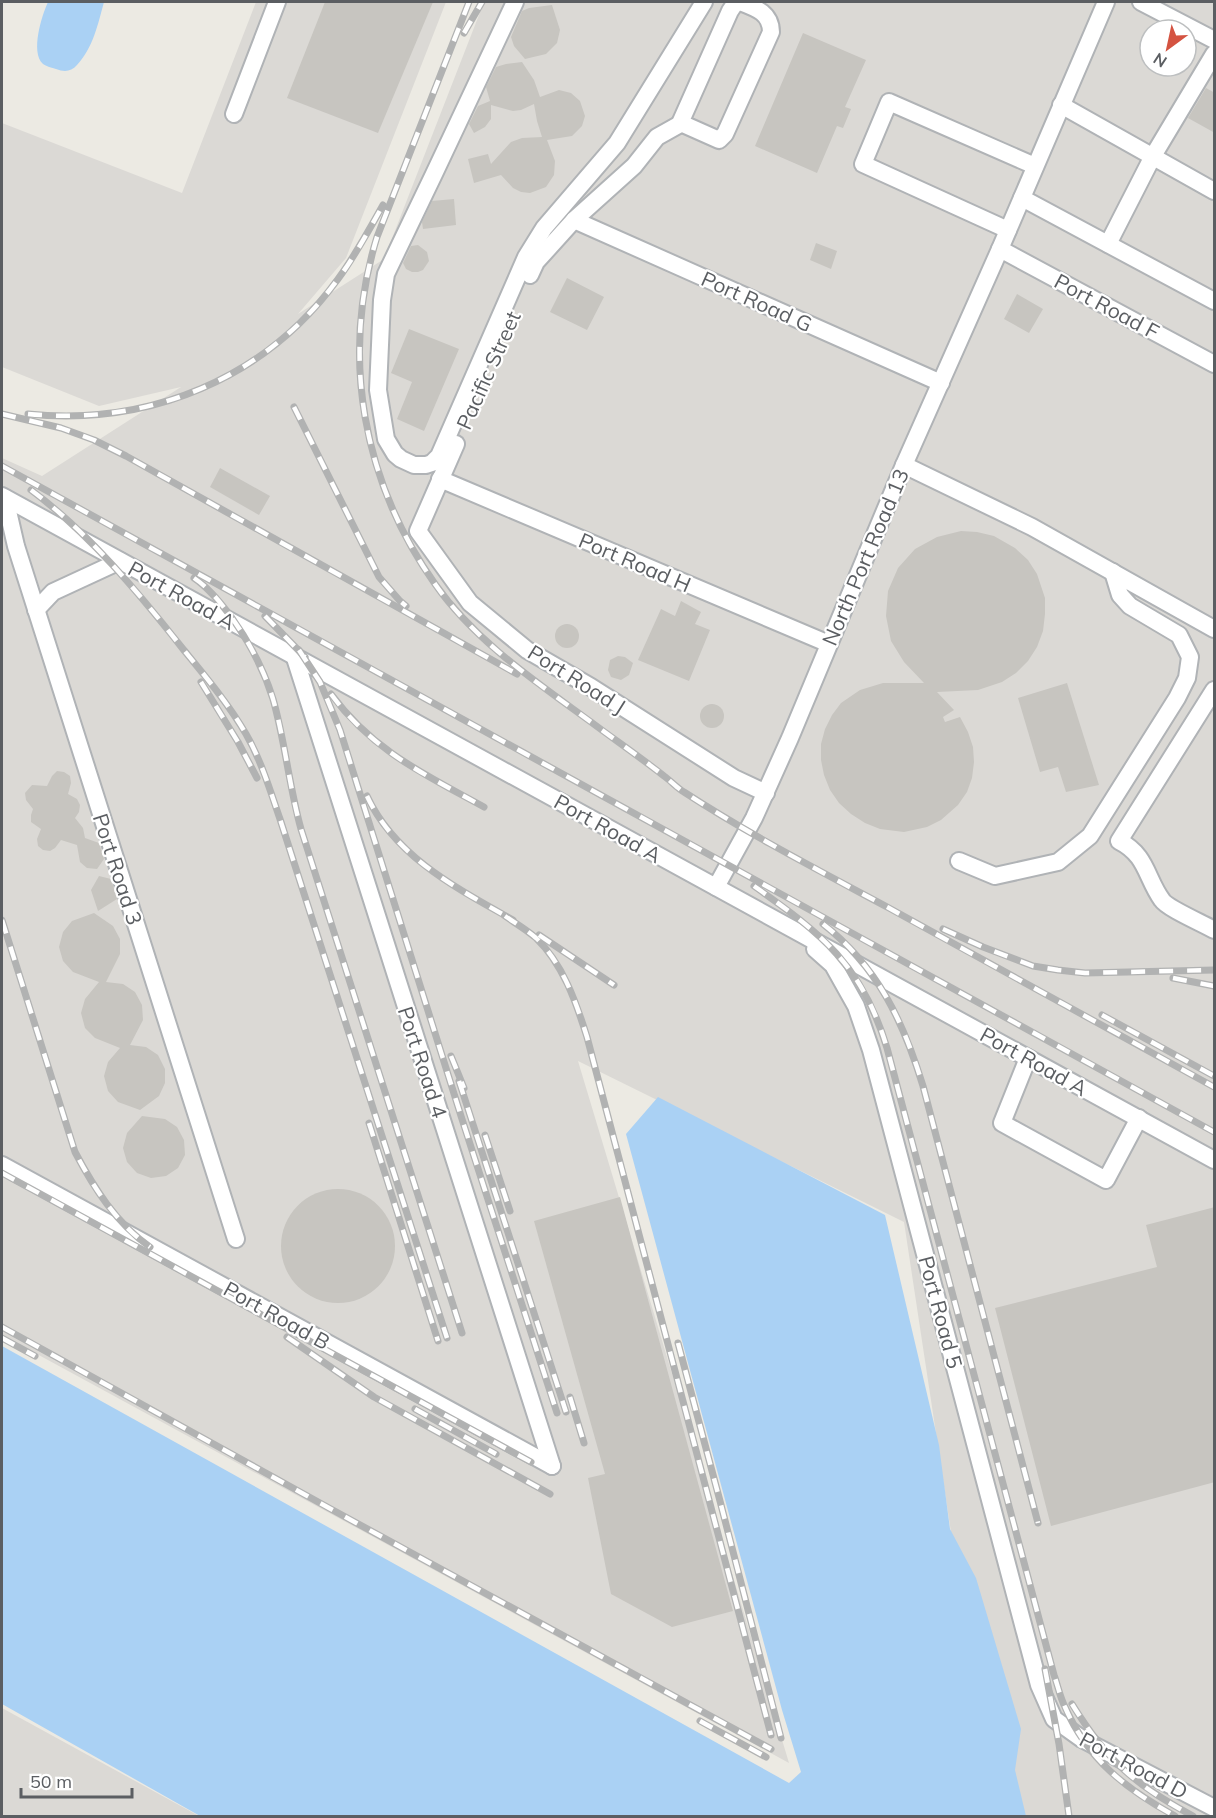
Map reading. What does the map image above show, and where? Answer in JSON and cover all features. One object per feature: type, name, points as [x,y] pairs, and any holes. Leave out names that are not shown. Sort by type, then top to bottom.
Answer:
[{"type":"street","points":[[234,114],[277,2]]},
{"type":"street","points":[[514,2],[386,274],[382,300],[378,390],[382,426],[386,439],[395,454],[414,465],[432,463],[439,456],[526,257],[544,228],[617,143],[704,2]]},
{"type":"street","points":[[736,2],[730,11],[682,123],[719,140],[725,134],[771,32],[771,23],[762,11],[740,2]]},
{"type":"street","name":"North Port Road 13","points":[[716,887],[766,793],[904,465],[1106,2]]},
{"type":"street","points":[[1141,2],[1215,40]]},
{"type":"street","points":[[1108,244],[1153,156],[1215,54]]},
{"type":"street","points":[[1008,230],[863,164],[867,154],[889,102],[1035,166]]},
{"type":"street","points":[[1061,105],[1215,191]]},
{"type":"street","name":"Pacific Street","points":[[418,531],[536,262],[574,220],[634,166],[657,136],[682,123]]},
{"type":"street","points":[[1022,198],[1215,301]]},
{"type":"street","name":"Port Road G","points":[[574,220],[941,383]]},
{"type":"street","name":"Port Road F","points":[[1000,249],[1215,364]]},
{"type":"street","points":[[904,465],[1032,528],[1215,629]]},
{"type":"street","name":"Port Road H","points":[[440,479],[829,644]]},
{"type":"street","name":"Port Road A","points":[[3,497],[1215,1160]]},
{"type":"street","name":"Port Road 3","points":[[3,497],[36,610],[236,1239]]},
{"type":"street","name":"Port Road J","points":[[418,531],[470,603],[527,650],[591,687],[734,778],[766,793]]},
{"type":"street","points":[[36,610],[53,592],[120,561]]},
{"type":"street","points":[[959,861],[995,876],[1058,862],[1090,836],[1177,699],[1187,678],[1190,657],[1179,635],[1130,606],[1120,595],[1113,572]]},
{"type":"street","name":"Port Road 4","points":[[295,658],[552,1466]]},
{"type":"street","points":[[1215,690],[1119,841],[1131,847],[1145,864],[1163,903],[1215,930]]},
{"type":"street","name":"Port Road 5","points":[[789,927],[833,965],[856,1006],[872,1050],[1039,1685],[1054,1719]]},
{"type":"street","points":[[1028,1058],[1002,1123],[1106,1180],[1139,1118]]},
{"type":"street","name":"Port Road B","points":[[2,1165],[552,1466]]},
{"type":"street","name":"Port Road D","points":[[1054,1719],[1105,1752],[1215,1808]]},
{"type":"shaded area","points":[[256,2],[446,2],[346,258],[298,314],[384,259],[484,2],[1214,2],[1214,1816],[994,1816],[904,1222],[578,1061],[789,1763],[2,1335],[2,458],[42,476],[181,387],[99,406],[2,367],[2,123],[182,193]]},
{"type":"shaded area","points":[[2,1708],[199,1816],[2,1816]]},
{"type":"water","points":[[48,2],[104,2],[91,43],[83,58],[75,67],[67,71],[43,64],[37,51],[38,33]]},
{"type":"water","points":[[658,1097],[885,1215],[939,1445],[950,1529],[976,1578],[1021,1729],[1015,1770],[1026,1816],[200,1816],[2,1704],[2,1346],[789,1783],[801,1772],[782,1710],[626,1134]]},
{"type":"building","points":[[325,2],[433,2],[378,133],[287,98]]},
{"type":"building","points":[[552,5],[560,30],[557,43],[546,54],[525,59],[514,46],[511,37],[522,11]]},
{"type":"building","points":[[803,33],[866,60],[845,107],[851,109],[843,128],[837,126],[817,173],[755,146]]},
{"type":"building","points":[[522,62],[534,80],[540,97],[559,90],[571,93],[580,101],[585,116],[582,126],[572,136],[547,140],[555,161],[554,175],[546,187],[530,193],[513,188],[501,175],[474,183],[468,159],[488,154],[491,164],[511,142],[522,138],[542,137],[534,104],[513,111],[491,105],[491,119],[485,127],[474,133],[469,124],[478,106],[490,101],[486,87],[496,67]]},
{"type":"building","points":[[1206,88],[1215,93],[1215,133],[1188,118]]},
{"type":"building","points":[[454,199],[456,225],[423,229],[422,222],[432,201]]},
{"type":"building","points":[[816,243],[837,251],[831,269],[810,260]]},
{"type":"building","points":[[418,245],[427,252],[429,261],[423,270],[412,272],[406,269],[403,263],[411,246]]},
{"type":"building","points":[[567,278],[604,297],[587,330],[550,312]]},
{"type":"building","points":[[1017,294],[1043,309],[1029,333],[1004,319]]},
{"type":"building","points":[[409,329],[459,349],[424,431],[397,419],[412,382],[391,373]]},
{"type":"building","points":[[220,468],[270,496],[259,515],[210,487]]},
{"type":"building","points":[[961,531],[994,536],[1015,548],[1028,560],[1037,574],[1045,598],[1043,631],[1028,661],[1002,682],[978,690],[937,692],[954,710],[943,717],[945,722],[960,717],[973,747],[972,778],[967,792],[958,805],[941,820],[927,827],[904,832],[880,829],[851,814],[830,790],[821,760],[821,744],[825,729],[841,703],[860,690],[883,683],[924,683],[904,662],[891,641],[886,616],[888,591],[898,568],[915,549],[937,537]]},
{"type":"building","points":[[681,601],[701,612],[695,624],[710,630],[689,681],[638,660],[661,609],[675,616]]},
{"type":"building","points":[[567,624],[576,627],[579,636],[576,645],[567,648],[558,645],[555,636],[558,627]]},
{"type":"building","points":[[618,656],[625,657],[633,663],[629,675],[621,680],[611,677],[608,670],[610,660]]},
{"type":"building","points":[[1067,683],[1099,785],[1066,792],[1058,767],[1040,772],[1018,698]]},
{"type":"building","points":[[712,704],[721,707],[724,716],[721,725],[712,728],[703,725],[700,716],[703,707]]},
{"type":"building","points":[[57,771],[70,776],[68,794],[77,799],[80,805],[75,818],[83,828],[85,838],[99,843],[104,859],[97,869],[87,868],[80,862],[77,845],[61,840],[50,851],[38,846],[37,839],[41,829],[31,822],[33,809],[26,800],[25,793],[32,785],[47,786]]},
{"type":"building","points":[[99,876],[111,879],[117,899],[98,911],[91,890]]},
{"type":"building","points":[[94,913],[113,926],[120,939],[120,954],[106,982],[123,984],[135,992],[142,1005],[143,1020],[130,1045],[146,1047],[158,1055],[165,1069],[165,1083],[159,1096],[140,1110],[118,1102],[108,1091],[104,1076],[108,1062],[120,1048],[95,1038],[85,1028],[81,1013],[85,999],[99,982],[73,972],[63,961],[59,947],[63,932],[72,921]]},
{"type":"building","points":[[142,1116],[165,1119],[177,1127],[184,1140],[185,1155],[178,1168],[166,1176],[151,1178],[137,1173],[127,1162],[123,1148],[127,1133]]},
{"type":"building","points":[[338,1189],[360,1194],[378,1206],[390,1224],[395,1246],[390,1268],[378,1286],[360,1298],[338,1303],[316,1298],[298,1286],[286,1268],[281,1246],[286,1224],[298,1206],[316,1194]]},
{"type":"building","points":[[620,1197],[733,1611],[672,1627],[611,1594],[588,1478],[605,1474],[534,1221]]},
{"type":"building","points":[[1215,1207],[1215,1482],[1051,1526],[995,1308],[1157,1267],[1146,1225]]},
{"type":"railway","points":[[469,2],[377,237],[366,282],[360,328],[360,373],[365,417],[375,461],[390,504],[410,545],[435,584],[468,624],[507,659],[681,790],[785,852],[1214,1087]]},
{"type":"railway","points":[[464,33],[482,2]]},
{"type":"railway","points":[[28,414],[73,416],[118,412],[160,403],[201,388],[240,369],[276,344],[309,314],[338,279],[362,243],[383,205]]},
{"type":"railway","points":[[294,407],[379,577],[406,606]]},
{"type":"railway","points":[[2,414],[61,428],[94,440],[126,456],[517,674]]},
{"type":"railway","points":[[2,466],[1214,1132]]},
{"type":"railway","points":[[31,490],[93,544],[130,585],[216,690],[251,744],[265,775],[280,819],[447,1338]]},
{"type":"railway","points":[[194,578],[205,586],[232,618],[255,657],[273,699],[301,829],[462,1333]]},
{"type":"railway","points":[[265,616],[305,657]]},
{"type":"railway","points":[[299,650],[320,682],[340,730],[557,1413]]},
{"type":"railway","points":[[201,682],[257,778]]},
{"type":"railway","points":[[331,694],[347,714],[382,746],[420,772],[484,807]]},
{"type":"railway","points":[[367,796],[379,818],[411,854],[450,883],[513,920]]},
{"type":"railway","points":[[754,886],[800,920],[837,954],[865,994],[877,1019],[887,1048],[1062,1699],[1074,1726],[1097,1758],[1125,1784],[1175,1816]]},
{"type":"railway","points":[[505,916],[536,938],[554,960],[568,984],[583,1024],[771,1735]]},
{"type":"railway","points":[[2,920],[75,1152],[90,1179],[116,1216],[150,1247]]},
{"type":"railway","points":[[823,924],[859,958],[874,977],[907,1039],[923,1086],[1038,1523]]},
{"type":"railway","points":[[943,929],[1033,966],[1058,970],[1085,973],[1214,970]]},
{"type":"railway","points":[[539,935],[614,985]]},
{"type":"railway","points":[[1173,978],[1214,986]]},
{"type":"railway","points":[[1102,1015],[1214,1076]]},
{"type":"railway","points":[[451,1056],[464,1088]]},
{"type":"railway","points":[[459,1081],[566,1412]]},
{"type":"railway","points":[[369,1123],[438,1341]]},
{"type":"railway","points":[[485,1135],[510,1211]]},
{"type":"railway","points":[[2,1173],[531,1462]]},
{"type":"railway","points":[[2,1327],[771,1749]]},
{"type":"railway","points":[[287,1337],[374,1397],[550,1494]]},
{"type":"railway","points":[[2,1338],[35,1356]]},
{"type":"railway","points":[[678,1343],[781,1738]]},
{"type":"railway","points":[[570,1397],[584,1443]]},
{"type":"railway","points":[[415,1409],[496,1454]]},
{"type":"railway","points":[[1045,1669],[1069,1816]]},
{"type":"railway","points":[[1072,1704],[1098,1741],[1124,1770],[1138,1782],[1193,1816]]},
{"type":"railway","points":[[700,1721],[766,1757]]}]
